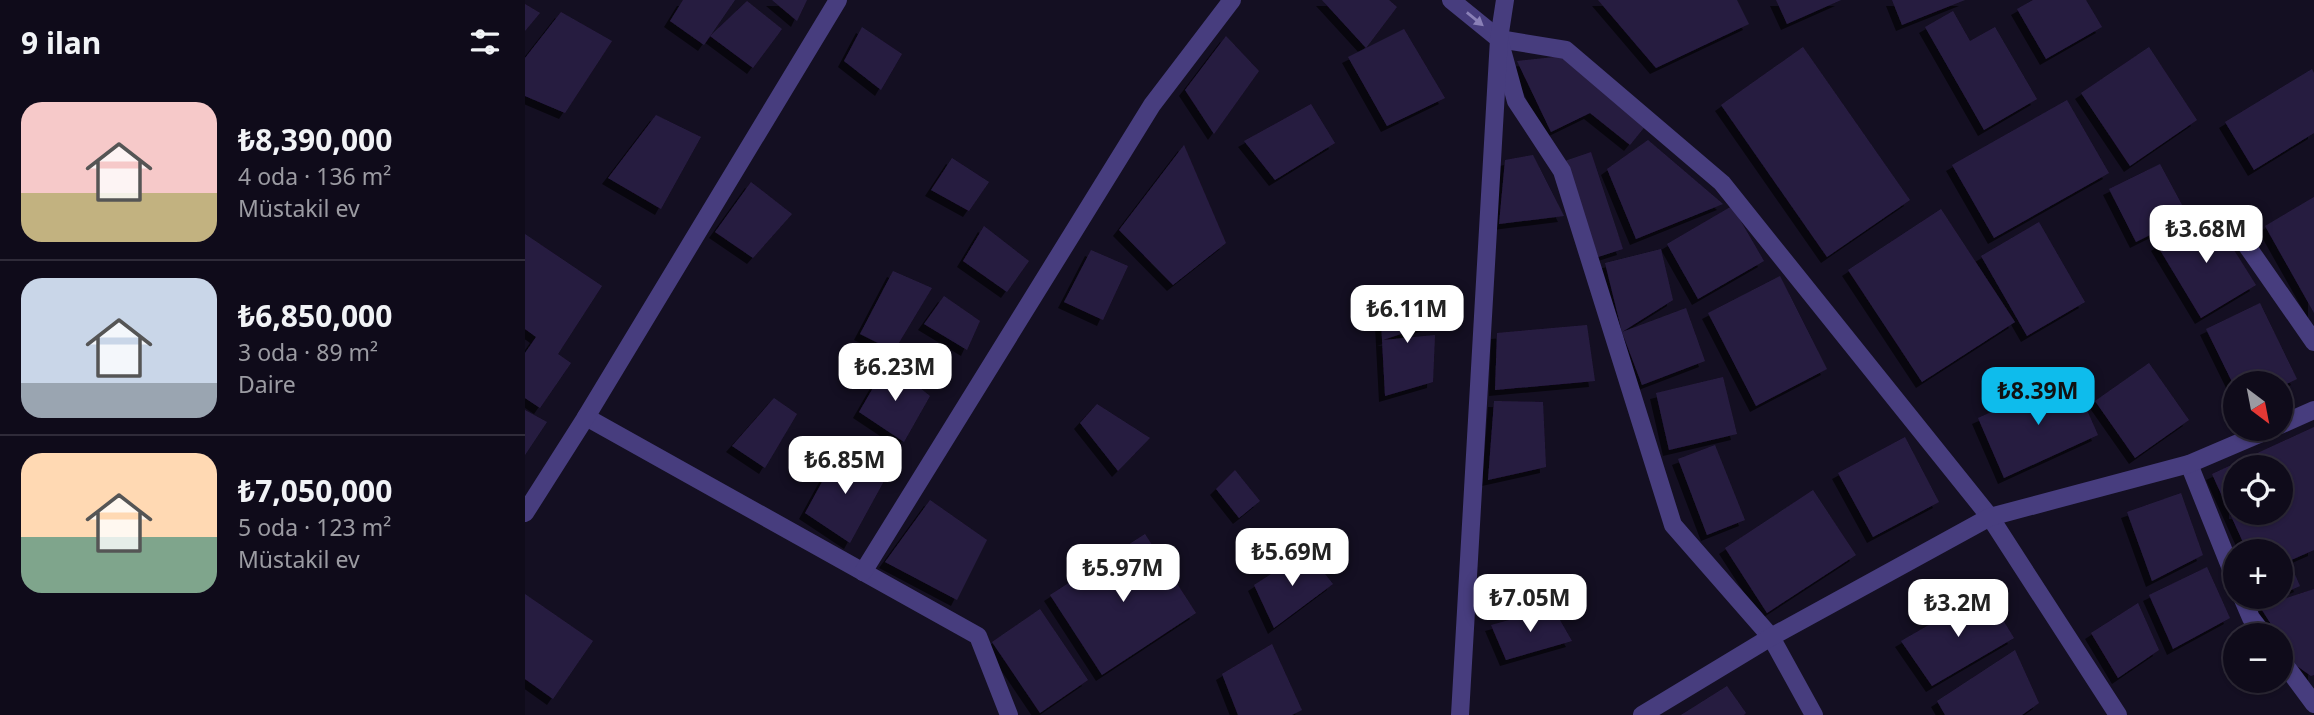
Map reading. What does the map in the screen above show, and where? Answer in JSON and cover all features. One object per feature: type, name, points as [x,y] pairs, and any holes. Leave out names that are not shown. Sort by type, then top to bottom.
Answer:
[{"type":"street","points":[[525,513],[838,0]]},
{"type":"street","points":[[863,572],[1152,105],[1232,0]]},
{"type":"street","points":[[1451,0],[1499,39],[1566,50],[1721,183],[1990,517],[2118,715]]},
{"type":"street","points":[[1460,715],[1499,39],[1505,0]]},
{"type":"street","points":[[1499,39],[1516,102],[1562,171],[1673,525],[1772,637],[1814,715]]},
{"type":"street","points":[[2238,233],[2314,342]]},
{"type":"street","points":[[2293,419],[2314,410]]},
{"type":"street","points":[[586,417],[978,636],[1009,715]]},
{"type":"street","points":[[1642,715],[1772,637],[1990,517],[2189,464],[2243,441]]},
{"type":"street","points":[[2189,464],[2223,549]]},
{"type":"street","points":[[2293,676],[2314,704]]},
{"type":"building","points":[[683,0],[735,0],[704,45],[670,21]]},
{"type":"building","points":[[772,0],[807,0],[797,21]]},
{"type":"building","points":[[1322,0],[1389,0],[1397,7],[1366,48]]},
{"type":"building","points":[[1598,0],[1737,0],[1749,24],[1656,68]]},
{"type":"building","points":[[1776,0],[1841,0],[1787,24]]},
{"type":"building","points":[[1892,0],[1965,0],[1902,25]]},
{"type":"building","points":[[2033,0],[2086,0],[2102,27],[2046,59],[2017,9]]},
{"type":"building","points":[[747,1],[782,29],[753,68],[710,36]]},
{"type":"building","points":[[525,4],[540,13],[525,31]]},
{"type":"building","points":[[1953,11],[1970,41],[1995,27],[2037,99],[1984,130],[1925,27]]},
{"type":"building","points":[[561,12],[612,41],[565,113],[525,96],[525,58]]},
{"type":"building","points":[[862,27],[902,54],[881,90],[844,61]]},
{"type":"building","points":[[1404,29],[1445,98],[1387,126],[1348,57]]},
{"type":"building","points":[[1226,36],[1259,71],[1214,134],[1185,90]]},
{"type":"building","points":[[1803,47],[1910,200],[1827,257],[1721,105]]},
{"type":"building","points":[[2149,47],[2197,120],[2130,166],[2081,93]]},
{"type":"building","points":[[1564,56],[1647,124],[1630,145],[1590,113],[1551,132],[1517,61]]},
{"type":"building","points":[[2312,69],[2314,133],[2254,170],[2225,122]]},
{"type":"building","points":[[2067,100],[2109,173],[1994,238],[1952,165]]},
{"type":"building","points":[[1311,104],[1335,143],[1275,180],[1244,141]]},
{"type":"building","points":[[656,115],[701,137],[661,209],[608,178]]},
{"type":"building","points":[[1648,140],[1723,204],[1636,239],[1607,169]]},
{"type":"building","points":[[1184,145],[1226,243],[1173,285],[1119,230]]},
{"type":"building","points":[[1591,152],[1623,249],[1598,257],[1565,161]]},
{"type":"building","points":[[1533,155],[1564,216],[1499,224],[1505,160]]},
{"type":"building","points":[[952,158],[989,182],[969,211],[931,190]]},
{"type":"building","points":[[2160,164],[2188,216],[2136,242],[2109,189]]},
{"type":"building","points":[[751,182],[792,214],[753,258],[715,232]]},
{"type":"building","points":[[2314,197],[2314,313],[2265,226]]},
{"type":"building","points":[[1732,206],[1764,261],[1698,299],[1667,244]]},
{"type":"building","points":[[1941,209],[2015,322],[1922,382],[1848,270]]},
{"type":"building","points":[[2210,212],[2256,285],[2201,318],[2157,245]]},
{"type":"building","points":[[2039,222],[2085,302],[2027,336],[1981,256]]},
{"type":"building","points":[[984,226],[1029,261],[1007,292],[963,261]]},
{"type":"building","points":[[525,234],[602,286],[558,354],[571,363],[540,408],[525,398],[525,353],[536,337],[525,329]]},
{"type":"building","points":[[1661,249],[1673,300],[1622,332],[1605,263]]},
{"type":"building","points":[[1091,250],[1128,266],[1103,320],[1064,302]]},
{"type":"building","points":[[893,271],[932,288],[894,351],[860,334]]},
{"type":"building","points":[[1780,276],[1827,369],[1756,406],[1708,313]]},
{"type":"building","points":[[944,296],[980,321],[967,350],[924,324]]},
{"type":"building","points":[[1429,298],[1434,323],[1383,340],[1435,335],[1433,382],[1385,396],[1380,302]]},
{"type":"building","points":[[2260,303],[2297,379],[2293,381],[2293,371],[2227,371],[2206,329]]},
{"type":"building","points":[[1686,308],[1705,361],[1642,385],[1622,332]]},
{"type":"building","points":[[1587,325],[1595,381],[1495,390],[1497,333]]},
{"type":"building","points":[[888,362],[930,396],[904,442],[859,412]]},
{"type":"building","points":[[2149,363],[2189,420],[2135,458],[2095,401]]},
{"type":"building","points":[[2072,376],[2098,435],[2004,478],[1978,418]]},
{"type":"building","points":[[1723,377],[1737,434],[1669,450],[1656,393]]},
{"type":"building","points":[[774,398],[797,414],[765,468],[732,446]]},
{"type":"building","points":[[1494,401],[1543,402],[1546,467],[1488,480]]},
{"type":"building","points":[[1097,404],[1150,438],[1118,471],[1080,423]]},
{"type":"building","points":[[525,410],[547,422],[525,455]]},
{"type":"building","points":[[2314,427],[2314,550],[2293,559],[2293,539],[2242,539],[2235,525],[2293,525],[2293,455],[2253,455],[2284,441],[2293,441],[2293,437]]},
{"type":"building","points":[[1905,437],[1939,502],[1873,537],[1838,473]]},
{"type":"building","points":[[1715,445],[1745,520],[1707,535],[1678,459]]},
{"type":"building","points":[[840,449],[884,481],[850,543],[805,513]]},
{"type":"building","points":[[2223,469],[2223,498],[2212,474]]},
{"type":"building","points":[[1235,470],[1260,501],[1239,518],[1216,489]]},
{"type":"building","points":[[1813,490],[1856,555],[1767,613],[1725,548]]},
{"type":"building","points":[[2181,493],[2203,555],[2152,581],[2127,512]]},
{"type":"building","points":[[930,500],[987,540],[957,600],[885,562]]},
{"type":"building","points":[[1145,534],[1196,613],[1102,675],[1050,595]]},
{"type":"building","points":[[1307,551],[1333,584],[1274,628],[1254,585]]},
{"type":"building","points":[[2207,567],[2223,602],[2223,609],[2226,609],[2230,618],[2173,649],[2149,595]]},
{"type":"building","points":[[2293,570],[2300,586],[2293,589]]},
{"type":"building","points":[[2314,589],[2314,675],[2311,676],[2293,660],[2293,623],[2270,623],[2261,609],[2293,609],[2293,596]]},
{"type":"building","points":[[1986,592],[2014,638],[1932,686],[1901,641]]},
{"type":"building","points":[[525,594],[593,641],[553,699],[525,679]]},
{"type":"building","points":[[2138,603],[2159,650],[2118,678],[2091,633]]},
{"type":"building","points":[[1553,608],[1572,641],[1506,660],[1491,625]]},
{"type":"building","points":[[1040,609],[1088,680],[1040,713],[992,642]]},
{"type":"building","points":[[1272,644],[1302,710],[1292,715],[1238,715],[1222,674]]},
{"type":"building","points":[[2015,650],[2039,703],[2022,715],[1945,715],[1937,701]]},
{"type":"building","points":[[1727,686],[1746,713],[1744,715],[1681,715]]}]
